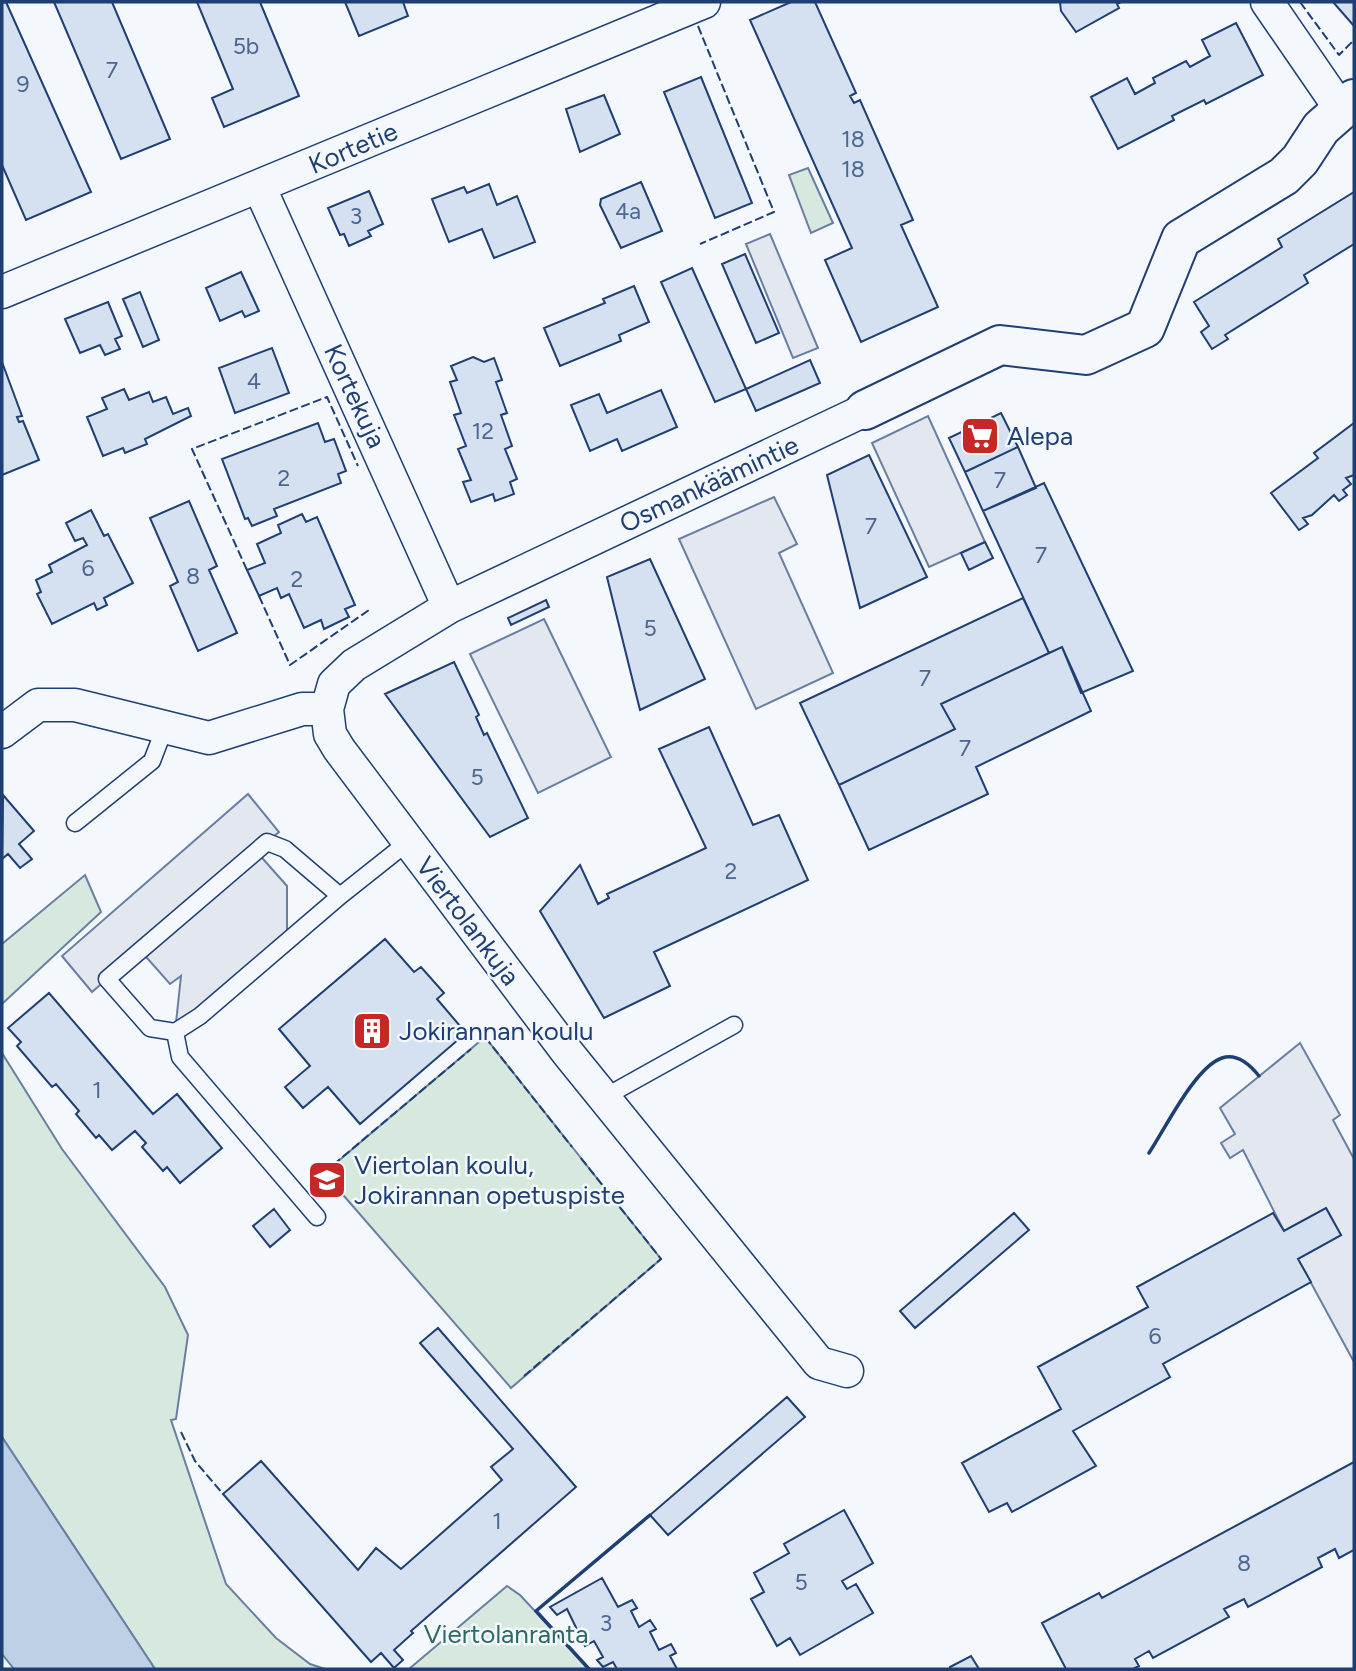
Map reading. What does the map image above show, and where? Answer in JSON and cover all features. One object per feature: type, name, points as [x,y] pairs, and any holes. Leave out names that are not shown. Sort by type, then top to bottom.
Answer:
[{"type":"street","name":"Kortetie","points":[[2,292],[704,2]]},
{"type":"street","points":[[1267,2],[1348,105]]},
{"type":"street","name":"Osmankäämintie","points":[[327,709],[334,684],[354,664],[449,607],[1000,345],[1086,355],[1144,328],[1181,239],[1284,176],[1300,160],[1321,128],[1348,105]]},
{"type":"street","name":"Kortekuja","points":[[259,186],[449,607]]},
{"type":"street","points":[[2,732],[38,705],[75,705],[209,738],[302,709],[327,709]]},
{"type":"street","name":"Viertolankuja","points":[[327,709],[330,734],[339,749],[603,1098],[819,1363],[847,1371]]},
{"type":"lane","points":[[75,823],[152,761],[165,727]]},
{"type":"lane","points":[[340,896],[285,849],[267,842],[107,979],[150,1028],[175,1032],[200,1016],[340,896],[408,842]]},
{"type":"lane","points":[[603,1098],[734,1025]]},
{"type":"lane","points":[[175,1032],[180,1057],[317,1217]]},
{"type":"green space","points":[[808,168],[833,223],[811,233],[789,175]]},
{"type":"green space","points":[[85,875],[101,912],[2,1004],[2,944]]},
{"type":"green space","points":[[485,1037],[661,1259],[511,1388],[324,1173]]},
{"type":"green space","points":[[2,1053],[62,1149],[165,1287],[188,1335],[176,1419],[171,1420],[226,1584],[276,1638],[310,1664],[325,1669],[155,1669],[2,1437]]},
{"type":"green space","name":"Viertolanranta","points":[[507,1586],[520,1595],[589,1669],[409,1669]]},
{"type":"shaded area","points":[[770,234],[818,348],[793,358],[746,244]]},
{"type":"shaded area","points":[[928,416],[985,542],[929,567],[872,443]]},
{"type":"shaded area","points":[[774,497],[797,544],[779,553],[833,673],[756,709],[679,539]]},
{"type":"shaded area","points":[[544,619],[611,757],[538,793],[470,654]]},
{"type":"shaded area","points":[[248,794],[279,832],[256,851],[287,886],[287,942],[175,1032],[181,976],[170,984],[140,950],[92,992],[62,956]]},
{"type":"shaded area","points":[[1300,1043],[1340,1115],[1333,1120],[1354,1159],[1354,1362],[1298,1259],[1341,1235],[1326,1208],[1284,1231],[1243,1150],[1230,1158],[1221,1143],[1235,1134],[1220,1108]]},
{"type":"water","points":[[2,1437],[155,1669],[14,1669],[2,1654]]},
{"type":"building","points":[[6,2],[91,192],[26,220],[2,165],[2,3]]},
{"type":"building","points":[[54,2],[112,2],[170,139],[121,159]]},
{"type":"building","points":[[197,2],[260,2],[299,96],[224,127],[212,98],[233,89]]},
{"type":"building","points":[[345,2],[403,2],[408,16],[359,36]]},
{"type":"building","points":[[791,2],[815,2],[856,93],[850,96],[854,103],[860,100],[913,220],[901,225],[938,307],[861,342],[825,260],[852,248],[750,20]]},
{"type":"building","points":[[1060,2],[1121,2],[1117,4],[1119,8],[1076,32],[1061,11]]},
{"type":"building","points":[[1333,2],[1354,2],[1354,26]]},
{"type":"building","points":[[1236,23],[1263,75],[1206,104],[1204,100],[1172,116],[1174,120],[1118,149],[1091,97],[1127,78],[1135,94],[1155,83],[1153,78],[1186,61],[1190,67],[1210,56],[1202,40]]},
{"type":"building","points":[[701,77],[752,203],[715,218],[664,92]]},
{"type":"building","points":[[604,95],[620,134],[580,152],[566,109]]},
{"type":"building","points":[[641,182],[662,231],[621,248],[600,205],[601,199]]},
{"type":"building","points":[[489,184],[497,205],[517,196],[535,242],[494,258],[482,229],[449,242],[432,199],[464,187],[467,193]]},
{"type":"building","points":[[369,191],[383,224],[368,231],[371,236],[349,246],[344,234],[340,235],[328,208]]},
{"type":"building","points":[[1354,192],[1354,244],[1304,275],[1308,283],[1225,335],[1228,339],[1212,349],[1201,332],[1209,326],[1194,302],[1282,247],[1278,239]]},
{"type":"building","points":[[745,254],[779,333],[756,343],[722,264]]},
{"type":"building","points":[[692,268],[746,389],[715,402],[661,282]]},
{"type":"building","points":[[241,272],[259,311],[245,317],[242,311],[220,321],[206,288]]},
{"type":"building","points":[[634,286],[649,322],[619,335],[621,341],[560,366],[544,328],[605,303],[603,299]]},
{"type":"building","points":[[140,292],[159,340],[143,347],[123,299]]},
{"type":"building","points":[[108,302],[122,336],[115,339],[120,349],[105,355],[100,345],[80,353],[65,319]]},
{"type":"building","points":[[272,348],[289,393],[235,413],[219,368]]},
{"type":"building","points":[[473,357],[484,362],[494,358],[502,380],[496,382],[507,413],[501,415],[512,446],[505,449],[517,479],[510,482],[514,494],[495,501],[493,494],[471,502],[463,482],[471,480],[458,449],[466,446],[454,415],[461,413],[450,382],[457,380],[451,366]]},
{"type":"building","points":[[810,360],[820,383],[756,411],[746,389]]},
{"type":"building","points":[[2,362],[22,416],[17,417],[19,422],[23,421],[39,460],[2,475]]},
{"type":"building","points":[[124,389],[129,400],[149,392],[153,402],[166,397],[173,414],[188,408],[191,416],[145,439],[147,444],[125,453],[123,448],[103,456],[87,417],[107,409],[102,398]]},
{"type":"building","points":[[661,390],[677,427],[622,451],[617,439],[590,451],[571,405],[599,394],[607,413]]},
{"type":"building","points":[[1001,413],[1018,447],[965,472],[949,438]]},
{"type":"building","points":[[318,423],[325,442],[334,439],[346,471],[338,474],[341,483],[274,509],[277,516],[252,526],[248,518],[245,519],[222,459]]},
{"type":"building","points":[[1354,423],[1354,475],[1346,478],[1351,484],[1343,490],[1347,495],[1339,501],[1334,495],[1312,515],[1303,518],[1308,524],[1299,530],[1271,493],[1318,458],[1314,453]]},
{"type":"building","points":[[1018,447],[1036,488],[983,511],[965,472]]},
{"type":"building","points":[[869,455],[927,577],[860,608],[827,475]]},
{"type":"building","points":[[1044,483],[1133,671],[1081,693],[1062,647],[1049,653],[983,511]]},
{"type":"building","points":[[189,501],[217,566],[209,570],[237,633],[198,651],[170,586],[178,582],[150,518]]},
{"type":"building","points":[[91,510],[104,536],[108,534],[133,583],[104,598],[107,605],[97,610],[94,603],[52,624],[37,594],[41,592],[36,580],[52,572],[49,565],[87,545],[83,538],[75,541],[66,523]]},
{"type":"building","points":[[302,514],[306,522],[317,517],[355,605],[345,609],[349,617],[324,629],[321,620],[304,628],[289,594],[281,598],[277,588],[259,596],[247,570],[265,563],[257,544],[281,533],[278,525]]},
{"type":"building","points":[[985,542],[993,558],[969,570],[961,553]]},
{"type":"building","points":[[650,559],[705,679],[640,710],[607,577]]},
{"type":"building","points":[[1023,598],[1049,653],[941,704],[955,729],[839,785],[800,703]]},
{"type":"building","points":[[546,600],[549,607],[511,625],[508,618]]},
{"type":"building","points":[[1062,647],[1091,711],[976,767],[988,794],[869,850],[839,785],[955,729],[941,704]]},
{"type":"building","points":[[454,662],[479,715],[476,717],[484,735],[487,733],[528,818],[490,837],[385,694]]},
{"type":"building","points":[[709,727],[753,825],[779,815],[808,880],[654,952],[670,986],[604,1018],[540,911],[580,865],[598,904],[609,898],[607,894],[706,848],[659,749]]},
{"type":"building","points":[[3,795],[34,831],[19,844],[32,859],[20,868],[8,854],[2,859]]},
{"type":"building","name":"Jokirannan koulu","points":[[385,939],[414,972],[421,967],[444,993],[437,999],[466,1033],[360,1124],[328,1087],[303,1108],[285,1087],[310,1066],[279,1029]]},
{"type":"building","points":[[49,993],[153,1114],[177,1094],[222,1148],[180,1183],[167,1167],[163,1171],[142,1147],[146,1143],[135,1131],[112,1150],[99,1135],[96,1138],[76,1114],[79,1111],[56,1084],[52,1087],[17,1046],[21,1042],[8,1028]]},
{"type":"building","points":[[1326,1208],[1341,1235],[1298,1259],[1311,1282],[1163,1364],[1170,1377],[1073,1431],[1096,1466],[1012,1512],[1007,1503],[989,1512],[962,1463],[1061,1409],[1038,1367],[1148,1307],[1137,1287],[1273,1213],[1284,1231]]},
{"type":"building","points":[[274,1209],[290,1230],[270,1247],[253,1226]]},
{"type":"building","points":[[1014,1213],[1029,1230],[915,1328],[900,1311]]},
{"type":"building","points":[[438,1328],[576,1487],[411,1631],[413,1633],[394,1650],[403,1660],[394,1668],[381,1653],[371,1662],[223,1494],[261,1461],[358,1570],[376,1548],[401,1569],[502,1480],[491,1467],[513,1449],[420,1343]]},
{"type":"building","points":[[787,1397],[805,1417],[668,1535],[650,1515]]},
{"type":"building","points":[[1354,1462],[1354,1550],[1339,1558],[1335,1549],[1318,1558],[1322,1567],[1248,1607],[1244,1599],[1224,1609],[1229,1617],[1153,1658],[1149,1651],[1135,1659],[1139,1666],[1133,1669],[1066,1669],[1042,1623],[1099,1593],[1102,1598]]},
{"type":"building","points":[[844,1510],[873,1563],[842,1581],[847,1589],[856,1584],[873,1613],[800,1655],[790,1638],[777,1646],[751,1599],[764,1592],[754,1573],[789,1553],[784,1544]]},
{"type":"building","points":[[602,1578],[618,1607],[632,1600],[637,1608],[631,1611],[639,1627],[650,1620],[656,1629],[650,1632],[659,1650],[671,1644],[676,1653],[670,1656],[677,1669],[617,1669],[613,1662],[603,1667],[597,1660],[603,1657],[594,1641],[585,1646],[567,1609],[557,1615],[550,1607]]},
{"type":"building","points":[[971,1656],[979,1669],[951,1669],[950,1667]]},
{"type":"fence","points":[[1300,2],[1339,55],[1354,40]]},
{"type":"fence","points":[[698,26],[774,212],[700,244]]},
{"type":"fence","points":[[247,570],[192,449],[327,397],[358,466]]},
{"type":"fence","points":[[259,596],[290,665],[369,610]]},
{"type":"fence","points":[[485,1037],[572,1147]]},
{"type":"fence","points":[[333,1165],[471,1049]]},
{"type":"fence","points":[[524,1376],[661,1259],[580,1157]]},
{"type":"fence","points":[[181,1432],[195,1461],[223,1494]]},
{"type":"wall","points":[[1149,1153],[1191,1086],[1212,1064],[1222,1058],[1233,1057],[1248,1065],[1259,1076]]},
{"type":"wall","points":[[589,1669],[536,1611],[650,1515]]},
{"type":"place","name":"Alepa","points":[[980,436]]},
{"type":"place","name":"Jokirannan koulu","points":[[372,1031]]},
{"type":"place","name":"Viertolan koulu, Jokirannan opetuspiste","points":[[327,1180]]}]
